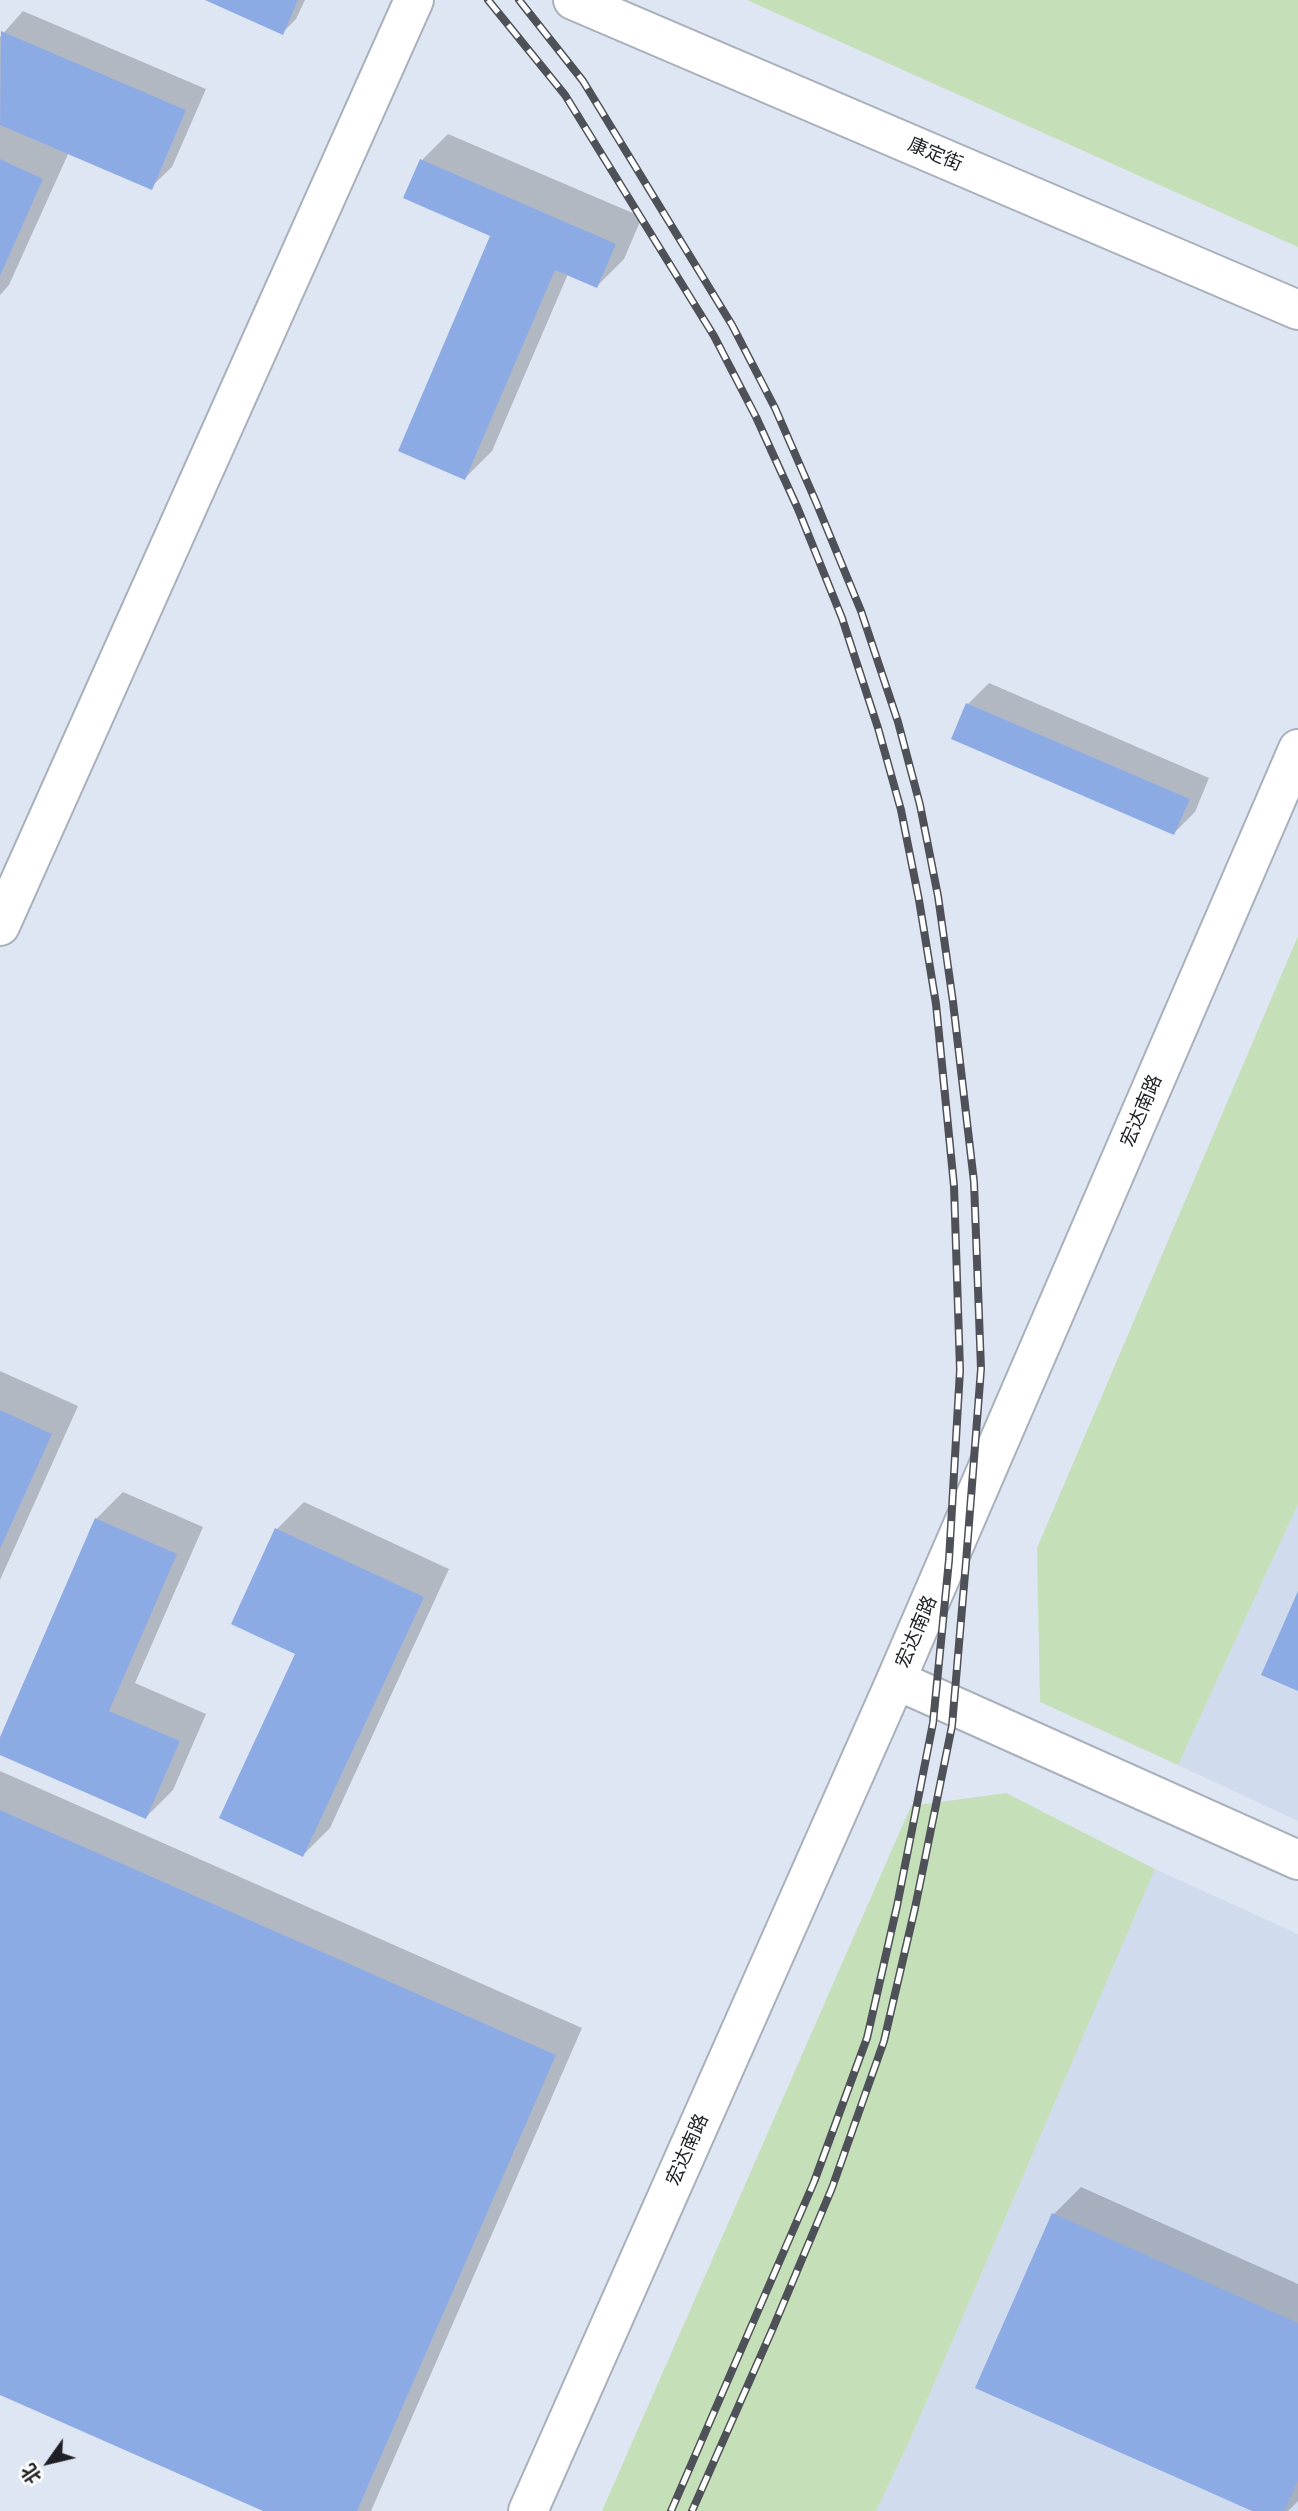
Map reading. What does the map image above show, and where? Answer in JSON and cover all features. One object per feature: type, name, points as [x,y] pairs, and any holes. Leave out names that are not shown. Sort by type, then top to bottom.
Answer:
[{"type":"street","points":[[0,926],[414,0]]},
{"type":"street","name":"康定街","points":[[573,0],[1298,310]]},
{"type":"street","name":"宏达南路","points":[[528,2511],[896,1680],[1298,749]]},
{"type":"street","points":[[896,1680],[1298,1860]]},
{"type":"shaded area","points":[[1298,1504],[1298,1821],[1178,1765]]},
{"type":"shaded area","points":[[1155,1869],[1298,1934],[1298,2511],[876,2511],[909,2442]]},
{"type":"green space","points":[[747,0],[1298,0],[1298,247]]},
{"type":"green space","points":[[1298,936],[1298,1504],[1178,1765],[1040,1702],[1037,1548]]},
{"type":"green space","points":[[1006,1793],[1155,1869],[909,2442],[876,2511],[602,2511],[911,1806]]},
{"type":"building","points":[[205,0],[298,0],[283,35]]},
{"type":"building","points":[[1,31],[186,110],[152,190],[0,125]]},
{"type":"building","points":[[0,159],[43,179],[0,276]]},
{"type":"building","points":[[420,159],[616,244],[597,288],[555,270],[465,480],[398,451],[490,236],[403,198]]},
{"type":"building","points":[[966,703],[1190,799],[1174,835],[951,739]]},
{"type":"building","points":[[0,1410],[52,1434],[0,1549]]},
{"type":"building","points":[[95,1518],[177,1554],[109,1711],[180,1741],[146,1819],[0,1755],[0,1737]]},
{"type":"building","points":[[275,1528],[424,1597],[303,1857],[219,1818],[295,1654],[231,1624]]},
{"type":"building","points":[[1298,1591],[1298,1691],[1261,1675]]},
{"type":"building","points":[[0,1810],[556,2055],[357,2511],[263,2511],[0,2395]]},
{"type":"building","points":[[1052,2213],[1298,2323],[1298,2480],[1284,2511],[1252,2511],[975,2388]]},
{"type":"railway","points":[[488,0],[565,95],[714,336],[756,417],[798,509],[842,618],[878,728],[901,810],[919,900],[936,1004],[954,1186],[960,1370],[949,1560],[933,1723],[897,1906],[867,2038],[814,2182],[671,2511]]},
{"type":"railway","points":[[519,0],[583,81],[732,325],[775,408],[861,611],[898,722],[920,805],[938,896],[974,1182],[981,1369],[966,1562],[952,1726],[915,1908],[884,2041],[832,2188],[692,2511]]}]
